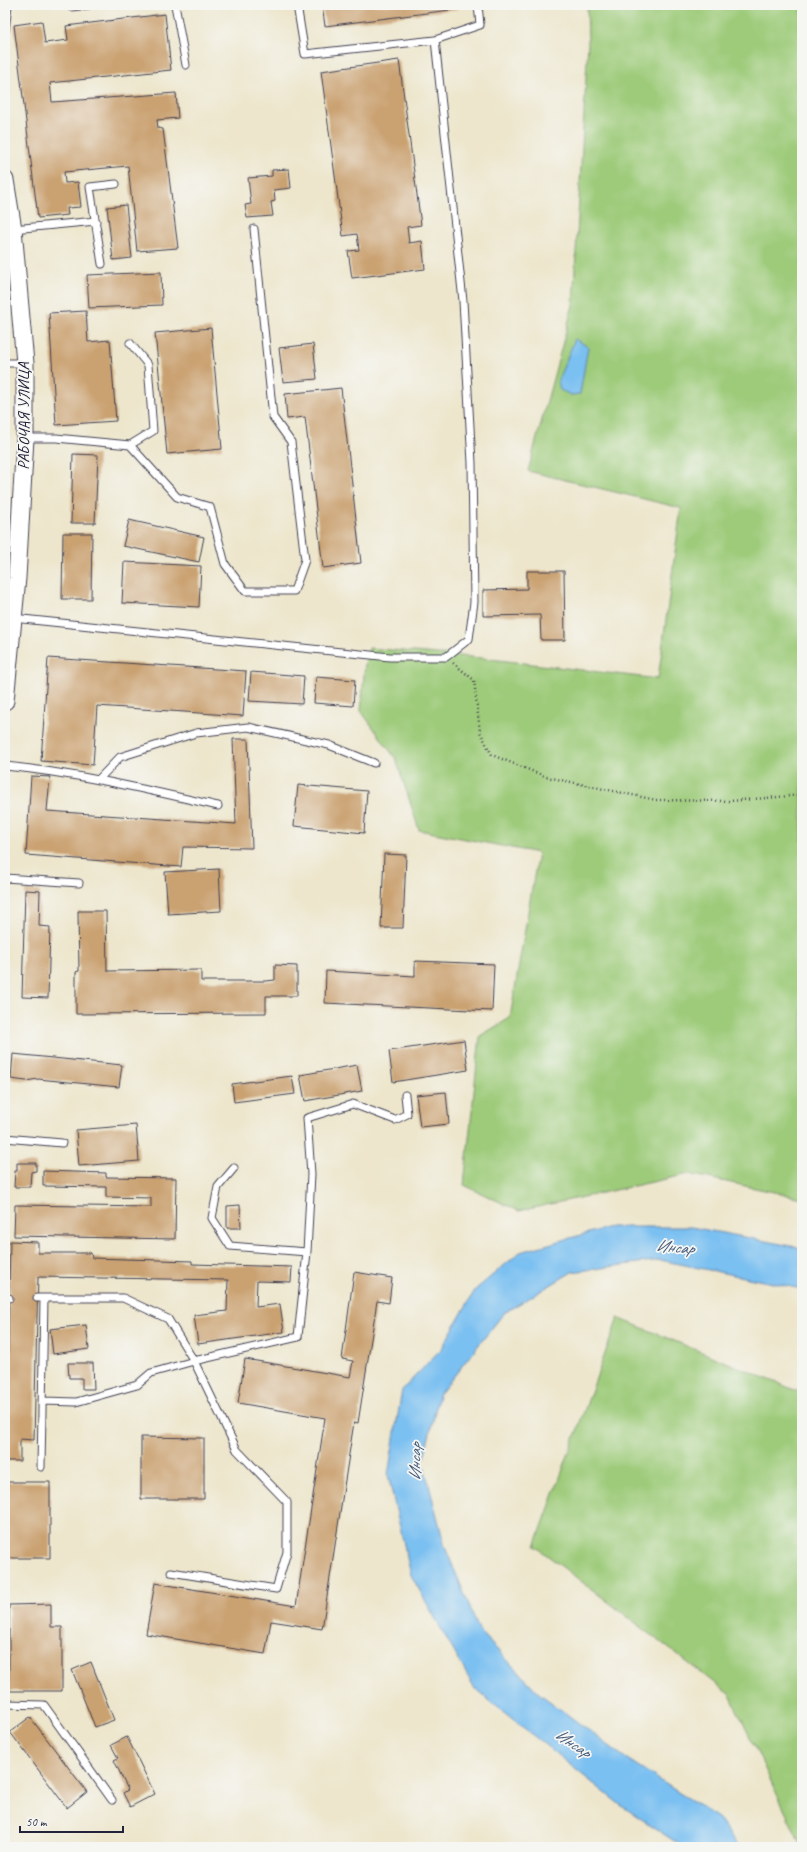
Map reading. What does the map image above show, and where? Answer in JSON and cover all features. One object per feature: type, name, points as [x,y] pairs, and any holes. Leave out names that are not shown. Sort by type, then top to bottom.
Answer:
[{"type":"street","name":"РАБОЧАЯ УЛИЦА","points":[[5,180],[13,229],[25,363],[25,438],[17,578],[9,618],[5,701]]},
{"type":"lane","points":[[5,31],[8,5]]},
{"type":"lane","points":[[71,6],[89,5]]},
{"type":"lane","points":[[175,5],[186,66]]},
{"type":"lane","points":[[297,5],[304,54],[435,40],[480,25],[478,5]]},
{"type":"lane","points":[[9,618],[390,657],[446,657],[469,639],[473,610],[472,463],[463,301],[435,40]]},
{"type":"lane","points":[[102,264],[90,187],[116,184]]},
{"type":"lane","points":[[13,229],[96,221]]},
{"type":"lane","points":[[130,446],[177,497],[210,507],[225,564],[246,591],[294,591],[305,560],[292,442],[272,417],[254,229]]},
{"type":"lane","points":[[25,438],[56,438],[130,446],[154,431],[148,365],[130,343]]},
{"type":"lane","points":[[5,364],[25,363]]},
{"type":"lane","points":[[98,780],[120,757],[196,732],[248,727],[329,745],[374,763]]},
{"type":"lane","points":[[5,766],[40,770],[98,780],[218,806]]},
{"type":"lane","points":[[5,878],[79,883]]},
{"type":"lane","points":[[43,1401],[76,1402],[84,1400],[137,1385],[151,1373],[194,1360],[298,1337],[308,1252],[311,1174],[307,1118],[353,1104],[394,1120],[407,1114],[405,1095]]},
{"type":"lane","points":[[5,1138],[62,1143]]},
{"type":"lane","points":[[234,1168],[218,1187],[212,1218],[230,1246],[308,1252]]},
{"type":"lane","points":[[41,1466],[43,1401],[40,1298],[123,1298],[168,1318],[194,1360],[237,1450],[287,1502],[287,1552],[276,1589],[172,1572]]},
{"type":"lane","points":[[5,1704],[44,1705],[112,1800]]},
{"type":"path","points":[[446,657],[474,680],[480,732],[492,755],[547,778],[656,800],[730,801],[802,795]]},
{"type":"green space","points":[[587,5],[802,5],[802,1198],[689,1174],[519,1211],[464,1185],[480,1036],[510,1018],[538,853],[419,830],[396,759],[361,711],[365,663],[369,648],[482,658],[658,679],[681,508],[528,471],[573,305],[588,43]]},
{"type":"green space","points":[[618,1318],[802,1393],[802,1847],[730,1695],[535,1546]]},
{"type":"water","points":[[575,339],[588,347],[580,394],[571,395],[560,390],[558,380]]},
{"type":"water","name":"Инсар","points":[[610,1227],[691,1227],[802,1248],[802,1289],[660,1260],[572,1272],[504,1313],[439,1395],[423,1462],[445,1547],[480,1632],[540,1694],[624,1757],[718,1818],[739,1847],[683,1847],[619,1804],[475,1689],[411,1575],[388,1475],[402,1390],[442,1348],[475,1290],[520,1252]]},
{"type":"building","points":[[322,5],[457,5],[458,9],[325,26]]},
{"type":"building","points":[[165,14],[171,70],[50,83],[52,102],[176,93],[178,118],[157,120],[158,128],[163,129],[178,248],[137,251],[128,166],[64,172],[65,183],[78,182],[81,207],[67,208],[68,215],[38,218],[14,25],[42,21],[45,43],[68,40],[66,26]]},
{"type":"building","points":[[399,60],[421,225],[407,227],[409,243],[422,241],[425,269],[352,278],[348,251],[359,250],[357,234],[343,236],[321,71]]},
{"type":"building","points":[[289,169],[291,188],[274,190],[275,201],[271,202],[273,216],[247,218],[245,205],[251,204],[248,178],[272,176],[272,170]]},
{"type":"building","points":[[126,205],[132,258],[113,260],[107,207]]},
{"type":"building","points":[[161,272],[162,305],[89,308],[87,275]]},
{"type":"building","points":[[86,311],[88,342],[110,340],[116,421],[56,425],[49,313]]},
{"type":"building","points":[[211,328],[222,449],[167,454],[155,333]]},
{"type":"building","points":[[313,344],[317,379],[283,382],[279,348]]},
{"type":"building","points":[[341,388],[361,563],[323,568],[305,417],[287,419],[285,394]]},
{"type":"building","points":[[73,454],[98,455],[95,523],[71,523]]},
{"type":"building","points":[[129,520],[204,537],[199,562],[123,546]]},
{"type":"building","points":[[63,533],[92,533],[91,599],[62,599]]},
{"type":"building","points":[[124,562],[201,566],[199,607],[122,603]]},
{"type":"building","points":[[527,571],[564,571],[565,640],[541,640],[540,615],[483,616],[483,590],[527,589]]},
{"type":"building","points":[[48,658],[246,671],[243,716],[97,706],[93,765],[41,761]]},
{"type":"building","points":[[251,672],[304,676],[302,704],[249,701]]},
{"type":"building","points":[[316,677],[355,680],[353,706],[314,703]]},
{"type":"building","points":[[233,739],[248,739],[252,848],[183,847],[181,867],[26,855],[31,776],[50,777],[47,811],[236,824]]},
{"type":"building","points":[[298,785],[367,791],[364,833],[294,826]]},
{"type":"building","points":[[384,854],[406,855],[403,928],[381,928]]},
{"type":"building","points":[[219,869],[221,911],[168,914],[165,872]]},
{"type":"building","points":[[25,890],[40,891],[39,926],[50,927],[48,998],[22,997]]},
{"type":"building","points":[[78,911],[106,911],[107,971],[201,970],[201,981],[266,981],[275,980],[275,965],[297,966],[297,996],[266,996],[266,1013],[76,1014],[76,972],[79,971]]},
{"type":"building","points":[[415,961],[494,964],[492,1011],[325,1003],[326,971],[415,976]]},
{"type":"building","points":[[464,1040],[468,1070],[393,1082],[389,1051]]},
{"type":"building","points":[[13,1054],[122,1065],[119,1087],[38,1079],[26,1081],[11,1079]]},
{"type":"building","points":[[357,1065],[362,1091],[305,1101],[300,1075]]},
{"type":"building","points":[[292,1076],[295,1094],[234,1102],[232,1084]]},
{"type":"building","points":[[446,1092],[449,1124],[420,1127],[416,1095]]},
{"type":"building","points":[[136,1125],[139,1161],[79,1166],[76,1130]]},
{"type":"building","points":[[17,1163],[36,1163],[36,1171],[31,1172],[30,1187],[14,1187]]},
{"type":"building","points":[[43,1171],[106,1173],[106,1177],[176,1178],[175,1239],[14,1236],[15,1205],[151,1207],[151,1198],[106,1197],[106,1187],[43,1186]]},
{"type":"building","points":[[240,1205],[241,1228],[227,1228],[227,1206]]},
{"type":"building","points":[[10,1241],[38,1242],[38,1253],[91,1253],[92,1258],[192,1261],[192,1264],[292,1267],[291,1282],[257,1281],[256,1307],[280,1304],[284,1332],[198,1344],[194,1315],[227,1311],[228,1280],[38,1277],[34,1440],[20,1439],[20,1461],[6,1461]]},
{"type":"building","points":[[354,1272],[392,1278],[389,1303],[377,1301],[358,1423],[354,1422],[322,1629],[271,1621],[265,1654],[146,1634],[155,1583],[296,1606],[325,1418],[238,1403],[245,1359],[350,1377],[353,1361],[342,1359]]},
{"type":"building","points":[[86,1325],[89,1349],[53,1354],[50,1329]]},
{"type":"building","points":[[68,1363],[93,1363],[94,1389],[82,1389],[82,1378],[69,1378]]},
{"type":"building","points":[[141,1437],[204,1438],[204,1499],[141,1499]]},
{"type":"building","points":[[5,1482],[50,1482],[50,1558],[5,1558]]},
{"type":"building","points":[[51,1604],[51,1627],[62,1627],[62,1691],[9,1691],[9,1605]]},
{"type":"building","points":[[91,1662],[114,1720],[95,1727],[72,1670]]},
{"type":"building","points":[[30,1717],[87,1792],[67,1808],[10,1732]]},
{"type":"building","points":[[127,1737],[155,1794],[130,1807],[123,1793],[128,1790],[114,1760],[118,1758],[111,1745]]}]
